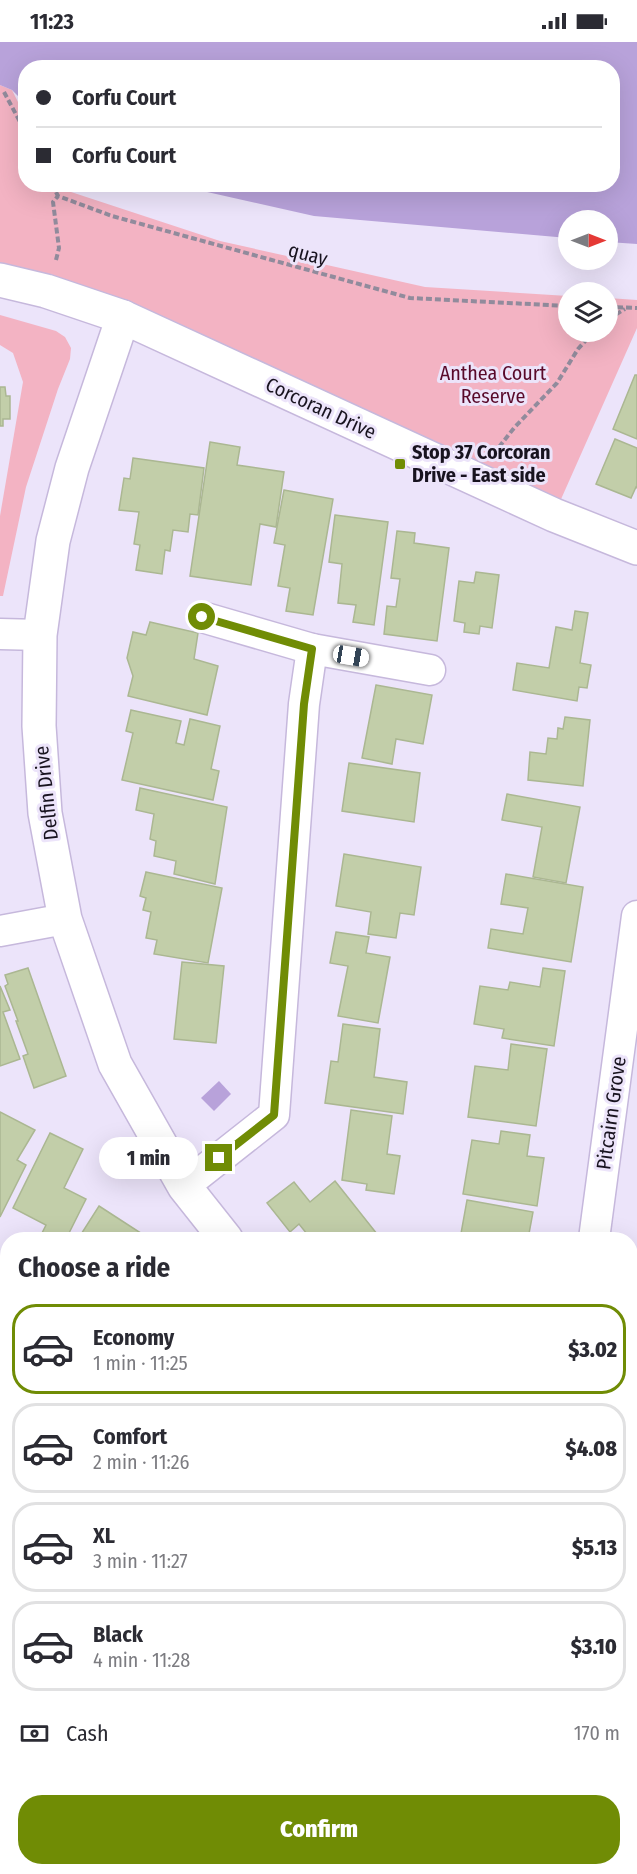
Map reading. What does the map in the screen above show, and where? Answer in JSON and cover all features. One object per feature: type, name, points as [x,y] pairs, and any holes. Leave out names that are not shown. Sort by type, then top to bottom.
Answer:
[{"type":"street","name":"Corcoran Drive","points":[[0,280],[46,291],[123,317],[554,515],[637,548]]},
{"type":"street","name":"Delfin Drive","points":[[123,317],[72,468],[53,541],[40,635],[39,726],[45,813],[65,919],[115,1064],[184,1186],[220,1232]]},
{"type":"street","points":[[202,617],[312,649],[430,670]]},
{"type":"street","points":[[0,634],[40,635]]},
{"type":"street","points":[[184,1186],[274,1115],[304,704],[312,649]]},
{"type":"street","name":"Pitcairn Grove","points":[[595,1232],[637,915]]},
{"type":"street","points":[[0,931],[65,919]]},
{"type":"path","points":[[4,92],[18,118]]},
{"type":"path","points":[[56,192],[58,196],[53,202],[59,248],[56,260]]},
{"type":"path","name":"quay","points":[[58,196],[112,216],[410,298],[558,305]]},
{"type":"path","points":[[618,308],[637,308]]},
{"type":"path","points":[[618,313],[626,308]]},
{"type":"path","points":[[499,447],[557,383],[584,342]]},
{"type":"green space","name":"Anthea Court Reserve","points":[[0,85],[12,90],[18,102],[18,192],[71,192],[220,241],[425,287],[558,295],[558,342],[618,342],[618,299],[637,300],[637,328],[554,515],[0,280]]},
{"type":"green space","points":[[0,315],[56,331],[65,337],[71,348],[70,359],[26,487],[3,596],[0,596],[0,516],[23,382],[13,353],[0,345]]},
{"type":"shaded area","points":[[0,42],[637,42],[637,244],[618,243],[618,210],[558,210],[558,237],[314,216],[207,192],[620,192],[620,60],[18,60],[18,96],[12,90],[0,85]]},
{"type":"shaded area","points":[[219,1081],[231,1094],[214,1111],[201,1098]]},
{"type":"building","points":[[635,375],[637,375],[637,439],[613,429]]},
{"type":"building","points":[[0,387],[5,387],[6,396],[10,396],[10,419],[3,419],[3,426],[0,426]]},
{"type":"building","points":[[615,439],[637,448],[637,488],[631,498],[596,484]]},
{"type":"building","points":[[210,442],[240,447],[237,465],[284,472],[276,527],[260,524],[251,585],[190,576]]},
{"type":"building","points":[[133,458],[204,468],[198,515],[190,514],[188,532],[173,530],[170,551],[165,550],[162,574],[136,570],[140,545],[134,544],[139,512],[119,510],[124,478],[130,479]]},
{"type":"building","points":[[284,490],[333,499],[313,615],[286,611],[290,588],[278,586],[285,545],[274,543]]},
{"type":"building","points":[[335,515],[388,522],[374,625],[353,622],[356,605],[338,603],[342,564],[329,562]]},
{"type":"building","points":[[397,531],[415,533],[414,543],[449,548],[437,641],[384,634],[387,606],[396,607],[400,579],[391,578]]},
{"type":"building","points":[[476,572],[499,575],[492,628],[480,626],[479,634],[464,632],[465,623],[454,621],[459,581],[474,583]]},
{"type":"building","points":[[575,611],[588,613],[580,663],[591,665],[587,688],[579,687],[577,701],[513,690],[517,663],[549,668],[556,627],[572,630]]},
{"type":"building","points":[[150,622],[198,633],[194,659],[218,666],[207,715],[128,696],[133,676],[127,658],[133,632],[146,635]]},
{"type":"building","points":[[376,685],[432,695],[423,744],[396,739],[392,764],[362,758]]},
{"type":"building","points":[[131,710],[181,721],[176,743],[184,745],[190,719],[220,726],[211,769],[219,771],[213,800],[122,780],[133,733],[126,731]]},
{"type":"building","points":[[565,717],[590,720],[583,786],[528,780],[530,752],[546,754],[548,738],[557,739],[558,728],[563,729]]},
{"type":"building","points":[[349,763],[420,773],[414,822],[342,811]]},
{"type":"building","points":[[140,788],[227,807],[215,884],[174,874],[176,861],[154,856],[156,841],[150,839],[154,814],[136,810]]},
{"type":"building","points":[[507,794],[580,807],[566,883],[533,877],[542,827],[502,820]]},
{"type":"building","points":[[344,854],[421,867],[414,915],[400,913],[396,938],[368,934],[371,912],[336,906]]},
{"type":"building","points":[[146,872],[222,888],[208,963],[154,954],[157,940],[146,938],[151,912],[143,910],[146,898],[140,896]]},
{"type":"building","points":[[506,874],[583,887],[571,962],[488,948],[491,929],[523,934],[528,908],[501,904]]},
{"type":"building","points":[[336,932],[369,937],[366,953],[390,957],[378,1023],[338,1016],[348,966],[330,963]]},
{"type":"building","points":[[182,962],[224,966],[216,1043],[174,1039]]},
{"type":"building","points":[[28,968],[66,1076],[34,1088],[23,1056],[28,1054],[5,986],[8,984],[5,975]]},
{"type":"building","points":[[543,968],[565,971],[554,1046],[502,1038],[504,1029],[474,1024],[480,986],[508,990],[510,982],[540,987]]},
{"type":"building","points":[[0,986],[10,1010],[3,1012],[20,1059],[0,1066]]},
{"type":"building","points":[[343,1024],[380,1029],[374,1077],[407,1082],[403,1114],[325,1103],[331,1061],[338,1062]]},
{"type":"building","points":[[511,1044],[547,1049],[536,1126],[468,1117],[475,1066],[508,1070]]},
{"type":"building","points":[[351,1110],[392,1116],[387,1154],[400,1156],[394,1194],[366,1190],[367,1184],[342,1180]]},
{"type":"building","points":[[0,1112],[35,1130],[17,1160],[26,1165],[0,1217]]},
{"type":"building","points":[[501,1131],[530,1135],[527,1156],[544,1158],[537,1206],[463,1194],[472,1140],[499,1144]]},
{"type":"building","points":[[50,1133],[83,1149],[64,1188],[86,1199],[70,1232],[42,1232],[46,1225],[13,1208]]},
{"type":"building","points":[[335,1181],[375,1232],[305,1232],[299,1224],[290,1232],[267,1203],[294,1182],[310,1202]]},
{"type":"building","points":[[467,1200],[533,1212],[529,1232],[461,1232]]},
{"type":"building","points":[[99,1206],[139,1232],[82,1232]]},
{"type":"place","name":"Stop 37 Corcoran Drive - East side","points":[[400,464]]},
{"type":"route","points":[[202,617],[312,649],[304,704],[274,1115],[219,1158]]}]
